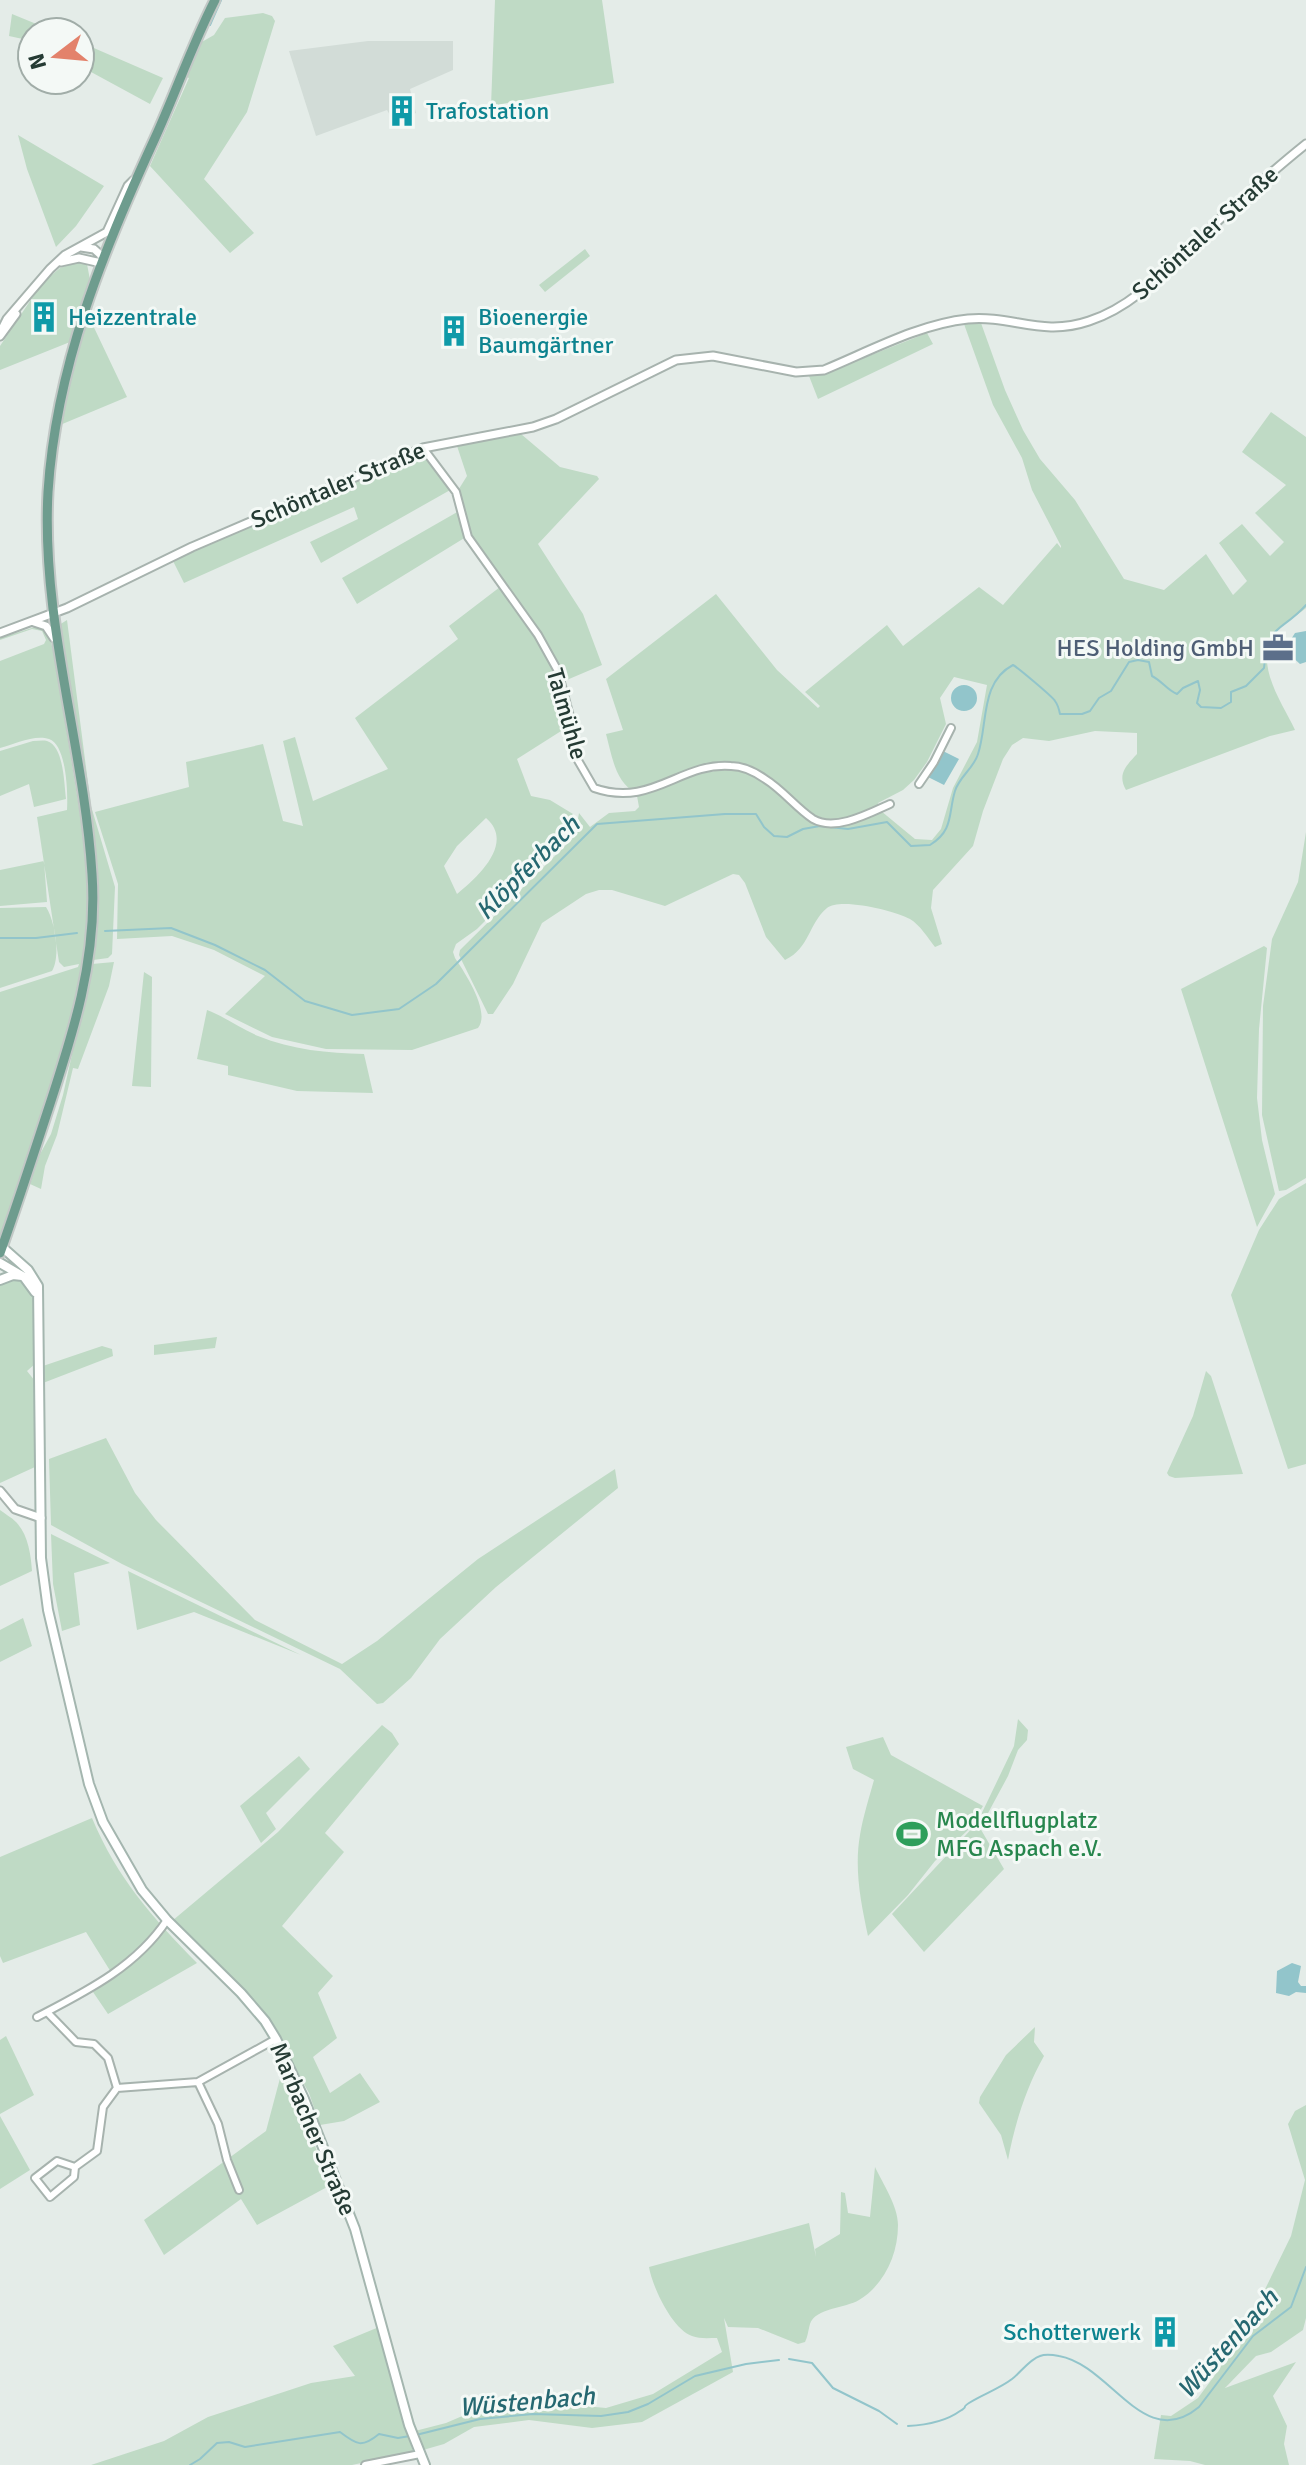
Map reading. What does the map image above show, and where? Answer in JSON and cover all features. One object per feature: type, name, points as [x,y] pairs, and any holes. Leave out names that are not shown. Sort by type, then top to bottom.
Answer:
[{"type":"main road","points":[[37,1300],[38,1286],[33,1276],[1,1250],[78,1015],[91,947],[93,899],[90,851],[53,613],[48,516],[53,444],[65,375],[102,260],[134,179],[215,0]]},
{"type":"main road","points":[[0,1263],[31,1284],[37,1300]]},
{"type":"main road","points":[[0,1280],[13,1275],[24,1277]]},
{"type":"main road","name":"Marbacher Straße","points":[[37,1300],[41,1558],[48,1610],[89,1784],[103,1822],[142,1890],[167,1920],[241,1993],[276,2039],[300,2089],[355,2229],[413,2436],[425,2465]]},
{"type":"street","name":"Schöntaler Straße","points":[[53,613],[192,547],[423,448],[515,432],[545,423],[667,363],[684,358],[713,356],[809,373],[824,370],[935,326],[961,320],[984,319],[1044,329],[1069,327],[1089,321],[1123,305],[1142,291],[1306,144]]},
{"type":"street","points":[[0,334],[7,319],[65,255],[109,229],[134,179]]},
{"type":"street","points":[[81,247],[94,249],[102,260]]},
{"type":"street","points":[[55,265],[74,258],[102,260]]},
{"type":"street","points":[[87,260],[92,266],[94,285]]},
{"type":"street","name":"Talmühle","points":[[423,448],[456,492],[464,527],[473,544],[538,635],[558,671],[573,728],[576,757],[594,788],[618,794],[636,794],[714,767],[732,766],[752,770],[780,788],[815,820],[831,823],[867,815],[890,804]]},
{"type":"street","points":[[0,633],[53,613]]},
{"type":"street","points":[[28,622],[46,626],[57,644]]},
{"type":"street","points":[[919,784],[951,728]]},
{"type":"street","points":[[0,1491],[15,1509],[41,1518]]},
{"type":"street","points":[[37,2017],[101,1983],[133,1958],[167,1920]]},
{"type":"street","points":[[47,2012],[76,2042],[94,2044],[108,2058],[117,2088]]},
{"type":"street","points":[[75,2167],[57,2161],[35,2178],[50,2197],[74,2177],[75,2167],[97,2151],[103,2107],[117,2088],[198,2082],[276,2039]]},
{"type":"street","points":[[198,2082],[218,2124],[239,2190]]},
{"type":"street","points":[[365,2465],[420,2454]]},
{"type":"shaded area","points":[[368,41],[453,41],[453,70],[410,89],[416,113],[394,122],[387,110],[316,136],[289,51]]},
{"type":"green space","points":[[495,0],[602,0],[614,83],[491,106]]},
{"type":"green space","points":[[263,13],[272,16],[275,21],[247,112],[204,179],[254,233],[230,253],[150,166],[189,78],[186,77],[200,43],[214,35],[225,18]]},
{"type":"green space","points":[[12,14],[17,16],[16,38],[9,36]]},
{"type":"green space","points":[[96,49],[163,78],[150,104],[96,75]]},
{"type":"green space","points":[[18,135],[104,186],[76,226],[56,247],[27,169]]},
{"type":"green space","points":[[585,249],[590,256],[545,292],[539,285]]},
{"type":"green space","points":[[77,262],[87,264],[90,280],[70,342],[0,370],[0,346],[42,283],[60,268]]},
{"type":"green space","points":[[89,317],[127,397],[60,425],[70,376]]},
{"type":"green space","points":[[981,323],[1023,430],[1040,459],[1075,500],[1124,579],[1164,590],[1206,554],[1233,595],[1247,581],[1219,543],[1242,524],[1270,556],[1284,542],[1255,513],[1286,485],[1242,452],[1271,412],[1306,437],[1306,608],[1277,631],[1267,655],[1271,681],[1295,730],[1270,736],[1126,790],[1122,779],[1126,766],[1137,754],[1137,733],[1095,731],[1049,741],[1023,738],[1012,745],[1003,759],[973,846],[933,890],[931,908],[942,944],[935,947],[910,919],[881,909],[843,904],[827,908],[799,949],[785,960],[766,937],[739,875],[733,874],[665,906],[612,890],[599,890],[586,894],[542,923],[513,984],[493,1014],[488,1014],[459,955],[460,950],[575,836],[579,813],[590,827],[609,813],[635,811],[639,807],[637,796],[692,775],[732,768],[752,772],[779,791],[813,823],[824,824],[881,811],[915,839],[932,840],[941,829],[953,788],[977,742],[987,685],[954,677],[940,698],[946,724],[914,780],[903,790],[878,803],[879,807],[873,810],[850,818],[826,820],[814,816],[768,777],[741,764],[707,766],[636,793],[623,782],[610,751],[606,734],[623,730],[606,679],[716,594],[777,670],[818,708],[820,706],[805,692],[887,625],[903,646],[979,587],[1003,605],[1057,543],[1061,546],[1032,490],[1022,458],[993,405],[964,324]]},
{"type":"green space","points":[[927,333],[933,344],[818,399],[809,376],[828,372]]},
{"type":"green space","points":[[521,434],[560,467],[599,479],[538,544],[583,614],[602,665],[562,682],[556,662],[471,539],[457,492],[467,476],[457,446],[459,443]]},
{"type":"green space","points":[[415,454],[423,455],[452,489],[321,563],[310,542],[358,519],[354,507],[184,583],[172,559]]},
{"type":"green space","points":[[459,511],[466,537],[357,604],[342,578]]},
{"type":"green space","points":[[500,587],[536,636],[555,671],[569,719],[569,726],[517,759],[531,796],[550,800],[573,814],[567,839],[477,929],[456,944],[453,952],[479,1003],[481,1021],[478,1028],[412,1050],[326,1049],[272,1037],[225,1014],[265,976],[214,950],[172,936],[117,939],[118,884],[95,812],[189,787],[186,762],[263,744],[283,821],[303,826],[283,741],[295,737],[313,801],[388,769],[355,718],[458,639],[449,626]],"holes":[[[486,818],[497,838],[490,859],[457,894],[444,866],[457,846]]]},
{"type":"green space","points":[[67,620],[91,806],[115,887],[112,954],[108,958],[93,960],[97,914],[95,859],[59,625]]},
{"type":"green space","points":[[38,626],[49,636],[54,653],[87,857],[90,894],[86,955],[69,1033],[0,1237],[0,992],[78,967],[79,964],[64,967],[59,962],[37,817],[67,810],[65,771],[60,751],[55,743],[43,738],[0,748],[0,661],[44,644],[46,640],[42,631],[32,629],[0,638]]},
{"type":"green space","points":[[33,741],[47,741],[57,750],[66,799],[34,807],[29,784],[0,796],[0,751]]},
{"type":"green space","points":[[1306,832],[1306,1178],[1279,1191],[1262,1115],[1263,1006],[1272,939],[1298,882]]},
{"type":"green space","points":[[44,861],[47,902],[0,906],[0,870]]},
{"type":"green space","points":[[46,907],[56,939],[52,971],[0,988],[0,908]]},
{"type":"green space","points":[[1264,946],[1267,948],[1259,1029],[1257,1098],[1262,1140],[1275,1194],[1257,1227],[1181,989]]},
{"type":"green space","points":[[114,962],[109,986],[78,1069],[73,1068],[41,1189],[30,1184],[63,1095],[92,964]]},
{"type":"green space","points":[[144,972],[152,977],[151,1087],[132,1086]]},
{"type":"green space","points":[[207,1010],[258,1036],[284,1045],[324,1052],[364,1054],[373,1093],[297,1091],[228,1075],[228,1066],[197,1059]]},
{"type":"green space","points":[[1306,1183],[1306,1464],[1288,1469],[1231,1295],[1259,1230],[1279,1199]]},
{"type":"green space","points":[[18,1277],[32,1290],[35,1303],[36,1363],[27,1371],[35,1381],[35,1467],[0,1483],[0,1284]]},
{"type":"green space","points":[[217,1337],[215,1348],[154,1355],[154,1345]]},
{"type":"green space","points":[[102,1346],[112,1349],[113,1356],[43,1383],[43,1366]]},
{"type":"green space","points":[[1206,1371],[1211,1376],[1243,1474],[1175,1478],[1167,1473],[1193,1416]]},
{"type":"green space","points":[[106,1438],[135,1493],[156,1520],[255,1620],[342,1664],[377,1641],[478,1559],[615,1469],[618,1488],[496,1587],[440,1639],[411,1678],[383,1703],[377,1704],[340,1669],[122,1564],[51,1525],[49,1459]]},
{"type":"green space","points":[[0,1510],[23,1532],[32,1571],[0,1586]]},
{"type":"green space","points":[[51,1534],[110,1563],[74,1573],[80,1625],[62,1631],[53,1584]]},
{"type":"green space","points":[[128,1571],[301,1655],[194,1612],[137,1630]]},
{"type":"green space","points":[[23,1618],[32,1646],[0,1662],[0,1630]]},
{"type":"green space","points":[[1018,1719],[1028,1730],[1027,1740],[1018,1750],[980,1828],[1004,1869],[924,1952],[892,1914],[977,1823],[1014,1746]]},
{"type":"green space","points":[[382,1725],[399,1744],[325,1833],[344,1852],[282,1926],[333,1976],[318,1993],[337,2038],[313,2057],[330,2093],[360,2073],[380,2102],[344,2121],[320,2125],[309,2093],[276,2035],[172,1921],[278,1832]]},
{"type":"green space","name":"Modellflugplatz MFG Aspach e.V.","points":[[883,1737],[891,1755],[983,1806],[967,1831],[935,1861],[908,1895],[868,1936],[858,1873],[858,1848],[874,1780],[853,1769],[846,1747]]},
{"type":"green space","points":[[299,1756],[310,1769],[266,1813],[276,1829],[261,1843],[240,1806]]},
{"type":"green space","points":[[92,1818],[113,1860],[137,1896],[197,1963],[108,2014],[93,1992],[114,1977],[86,1932],[3,1963],[0,1956],[0,1857]]},
{"type":"green space","points":[[1035,2027],[1034,2042],[1044,2056],[1022,2106],[1008,2160],[1001,2135],[979,2103],[980,2097],[1006,2055]]},
{"type":"green space","points":[[6,2036],[34,2095],[0,2114],[0,2040]]},
{"type":"green space","points":[[283,2067],[293,2082],[329,2186],[257,2225],[241,2199],[164,2255],[144,2220],[266,2131]]},
{"type":"green space","points":[[1306,2105],[1306,2318],[1303,2330],[1271,2352],[1256,2356],[1225,2388],[1296,2362],[1273,2396],[1287,2426],[1284,2444],[1289,2465],[1205,2465],[1154,2459],[1161,2415],[1171,2416],[1198,2398],[1215,2375],[1251,2318],[1291,2236],[1305,2180],[1288,2124],[1295,2111]]},
{"type":"green space","points":[[0,2116],[30,2170],[0,2189]]},
{"type":"green space","points":[[875,2167],[893,2203],[898,2225],[888,2268],[868,2294],[853,2303],[824,2311],[813,2319],[805,2342],[798,2344],[758,2328],[728,2327],[724,2318],[733,2372],[642,2422],[592,2428],[529,2420],[474,2427],[444,2444],[423,2450],[415,2431],[474,2411],[541,2402],[606,2408],[653,2394],[722,2352],[717,2338],[695,2337],[677,2325],[654,2285],[649,2267],[809,2223],[816,2257],[815,2249],[840,2234],[841,2192],[845,2193],[848,2213],[870,2217]]},
{"type":"green space","points":[[379,2327],[413,2452],[352,2465],[91,2465],[164,2441],[208,2417],[311,2383],[355,2376],[333,2346]]},
{"type":"water","points":[[1306,631],[1306,662],[1300,664],[1289,654],[1293,651],[1292,648],[1288,650],[1288,644],[1295,633]]},
{"type":"water","points":[[964,685],[973,689],[977,698],[973,707],[964,711],[955,707],[951,698],[955,689]]},
{"type":"water","points":[[943,751],[959,759],[944,785],[928,777]]},
{"type":"water","points":[[1292,1963],[1301,1966],[1298,1982],[1306,1986],[1306,1993],[1296,1992],[1289,1996],[1276,1993],[1277,1971]]},
{"type":"waterway","points":[[210,25],[221,0]]},
{"type":"waterway","name":"Klöpferbach","points":[[105,931],[171,928],[215,945],[265,970],[305,1001],[352,1015],[399,1009],[436,984],[597,824],[756,814],[774,836],[787,837],[803,829],[820,826],[848,829],[887,822],[911,846],[930,845],[947,827],[957,786],[976,759],[990,693],[1002,672],[1013,665],[1053,698],[1060,714],[1082,714],[1090,711],[1099,698],[1111,691],[1129,662],[1138,660],[1149,662],[1152,676],[1177,694],[1198,681],[1200,690],[1197,703],[1201,707],[1221,708],[1231,702],[1231,692],[1246,686],[1264,668],[1272,635],[1306,605]]},
{"type":"waterway","name":"Klöpferbach","points":[[0,938],[77,933]]},
{"type":"waterway","name":"Wüstenbach","points":[[908,2426],[954,2415],[969,2403],[1007,2383],[1042,2355],[1059,2356],[1078,2363],[1144,2413],[1161,2420],[1179,2418],[1199,2407],[1253,2336],[1291,2307],[1306,2267]]},
{"type":"waterway","name":"Wüstenbach","points":[[789,2359],[812,2363],[833,2388],[879,2411],[897,2424]]},
{"type":"waterway","name":"Wüstenbach","points":[[416,2435],[480,2419],[533,2414],[601,2416],[628,2412],[648,2404],[695,2376],[779,2360]]},
{"type":"waterway","name":"Wüstenbach","points":[[190,2465],[217,2443],[229,2442],[245,2447],[340,2432],[360,2443],[379,2434],[398,2438],[410,2436]]},
{"type":"place","name":"Trafostation","points":[[402,111]]},
{"type":"place","name":"Heizzentrale","points":[[44,317]]},
{"type":"place","name":"Bioenergie Baumgärtner","points":[[454,331]]},
{"type":"place","name":"HES Holding GmbH","points":[[1278,648]]},
{"type":"place","name":"Modellflugplatz MFG Aspach e.V.","points":[[912,1834]]},
{"type":"place","name":"Schotterwerk","points":[[1165,2332]]}]
